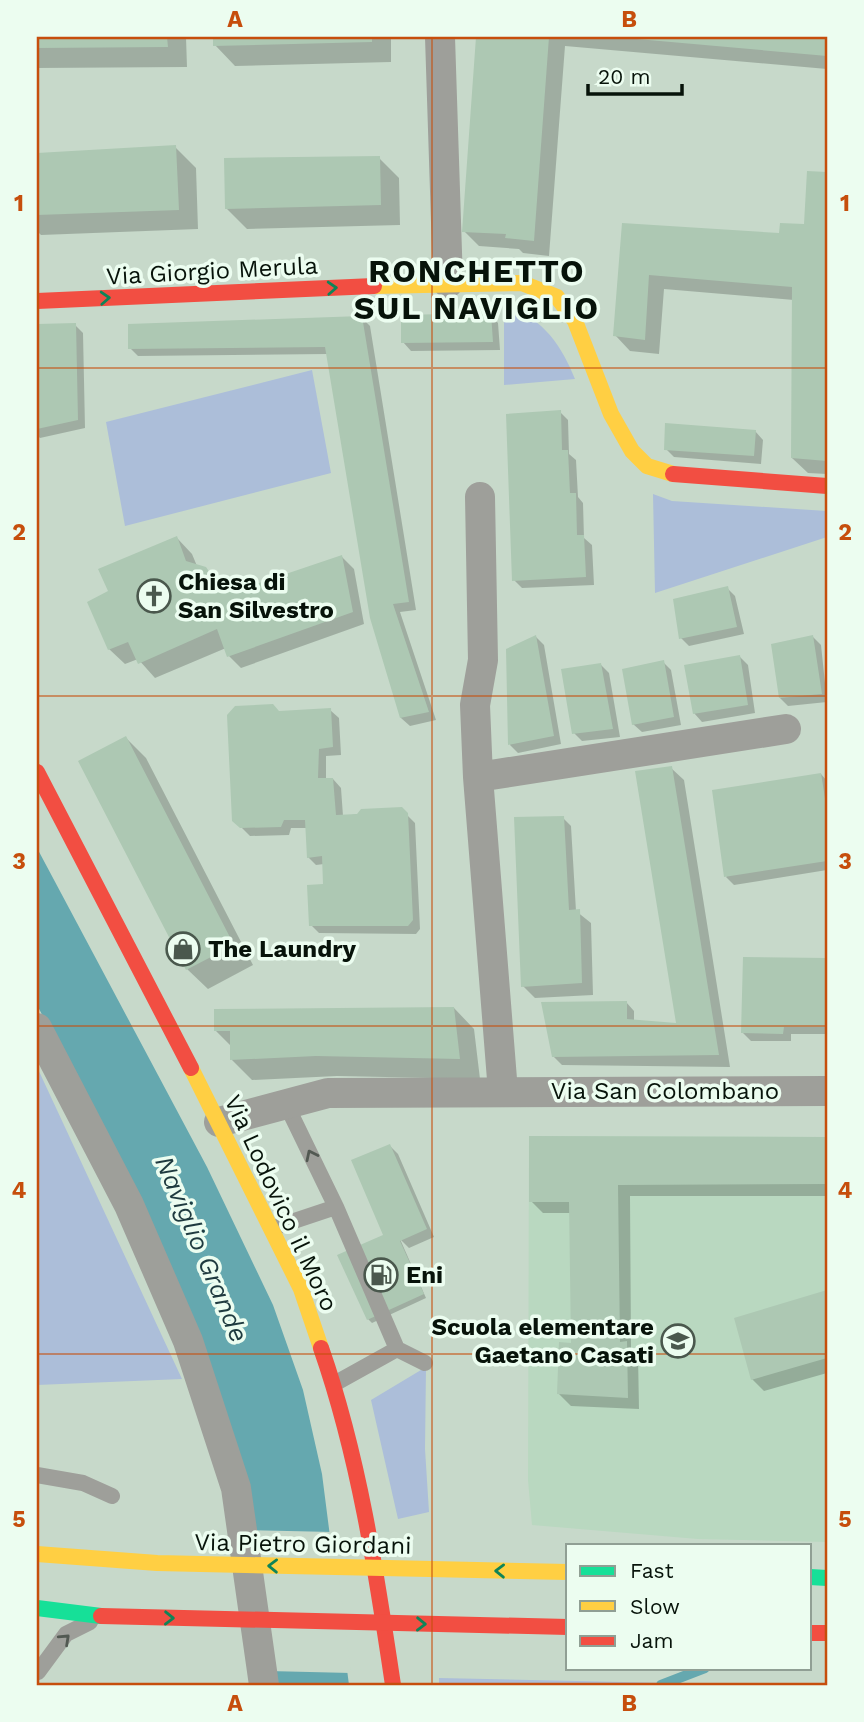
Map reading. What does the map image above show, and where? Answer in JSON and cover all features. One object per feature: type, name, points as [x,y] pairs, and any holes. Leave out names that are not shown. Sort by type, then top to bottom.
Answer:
[{"type":"street","points":[[440,37],[448,284]]},
{"type":"street","name":"Via Giorgio Merula","points":[[37,301],[522,283],[556,297],[575,321],[592,359],[611,414],[632,451],[647,466],[679,476],[827,486]]},
{"type":"street","points":[[480,497],[483,660],[475,705],[478,777],[503,1092]]},
{"type":"street","points":[[478,777],[786,729]]},
{"type":"street","name":"Via Lodovico il Moro","points":[[37,772],[219,1122],[301,1289],[334,1384],[370,1531],[393,1685]]},
{"type":"street","points":[[37,1028],[129,1205],[188,1342],[236,1488],[264,1685]]},
{"type":"street","name":"Via San Colombano","points":[[219,1122],[328,1094],[827,1091]]},
{"type":"street","name":"Via Pietro Giordani","points":[[37,1554],[157,1563],[566,1572]]},
{"type":"street","points":[[37,1608],[101,1616],[566,1627]]},
{"type":"lane","points":[[286,1104],[336,1207],[397,1349],[425,1363]]},
{"type":"lane","points":[[273,1228],[336,1207]]},
{"type":"lane","points":[[334,1384],[397,1349]]},
{"type":"lane","points":[[37,1475],[83,1483],[112,1496]]},
{"type":"lane","points":[[38,1672],[66,1634],[101,1616]]},
{"type":"lane","points":[[37,1665],[37,1678]]},
{"type":"shaded area","points":[[504,310],[529,317],[540,325],[557,345],[575,379],[504,385]]},
{"type":"shaded area","points":[[312,370],[331,473],[125,526],[106,422]]},
{"type":"shaded area","points":[[653,494],[672,501],[827,511],[827,537],[655,593]]},
{"type":"shaded area","points":[[37,1067],[182,1379],[37,1385]]},
{"type":"shaded area","name":"Scuola elementare Gaetano Casati","points":[[529,1136],[827,1137],[827,1542],[698,1539],[532,1525],[528,1480]]},
{"type":"shaded area","points":[[426,1367],[425,1449],[429,1512],[398,1519],[371,1400]]},
{"type":"shaded area","points":[[439,1678],[759,1685],[439,1685]]},
{"type":"shaded area","points":[[245,1683],[246,1685],[123,1685]]},
{"type":"water","name":"Naviglio Grande","points":[[37,848],[207,1167],[273,1305],[303,1390],[322,1474],[349,1685],[273,1685],[241,1469],[139,1200],[37,1005]]},
{"type":"pier","points":[[247,1530],[333,1532],[351,1673],[268,1671]]},
{"type":"building","points":[[37,37],[167,37],[168,47],[37,48]]},
{"type":"building","points":[[213,37],[372,37],[372,42],[213,46]]},
{"type":"building","points":[[476,37],[549,37],[534,241],[505,238],[506,234],[462,232]]},
{"type":"building","points":[[827,37],[827,56],[637,39]]},
{"type":"building","points":[[176,145],[179,210],[37,215],[37,153]]},
{"type":"building","points":[[380,156],[381,205],[225,209],[224,158]]},
{"type":"building","points":[[807,171],[827,172],[827,461],[791,458],[792,287],[649,275],[645,340],[613,336],[622,223],[779,233],[780,223],[804,224]]},
{"type":"building","points":[[491,313],[493,342],[401,343],[401,315]]},
{"type":"building","points":[[362,316],[409,602],[393,604],[429,712],[400,718],[370,618],[325,347],[128,349],[128,324]]},
{"type":"building","points":[[76,323],[78,420],[37,429],[37,324]]},
{"type":"building","points":[[561,410],[562,450],[568,450],[570,493],[576,493],[577,535],[584,535],[586,577],[512,581],[506,414]]},
{"type":"building","points":[[665,423],[756,430],[754,456],[664,450]]},
{"type":"building","points":[[177,536],[186,561],[206,567],[212,576],[214,590],[229,584],[233,592],[342,555],[353,612],[227,657],[217,629],[138,664],[128,642],[108,650],[87,602],[108,591],[98,569]]},
{"type":"building","points":[[728,586],[737,627],[679,639],[673,599]]},
{"type":"building","points":[[536,635],[554,736],[508,745],[506,649]]},
{"type":"building","points":[[813,635],[822,694],[779,698],[771,644]]},
{"type":"building","points":[[740,655],[748,705],[693,714],[684,665]]},
{"type":"building","points":[[664,660],[674,717],[632,725],[622,669]]},
{"type":"building","points":[[601,663],[613,729],[572,734],[561,669]]},
{"type":"building","points":[[273,704],[279,711],[331,708],[333,747],[319,749],[318,778],[333,778],[336,815],[357,814],[361,809],[402,807],[408,813],[413,920],[408,926],[309,926],[307,885],[323,884],[322,856],[307,858],[305,820],[284,820],[281,827],[240,828],[232,821],[227,715],[235,706]]},
{"type":"building","points":[[126,736],[234,945],[186,970],[78,761]]},
{"type":"building","points":[[672,766],[719,1055],[552,1057],[541,1002],[627,1001],[627,1019],[676,1023],[635,771]]},
{"type":"building","points":[[821,773],[827,811],[827,861],[724,877],[712,790]]},
{"type":"building","points":[[564,816],[569,910],[580,909],[582,983],[521,987],[514,817]]},
{"type":"building","points":[[743,957],[827,958],[827,1027],[784,1027],[783,1034],[741,1033]]},
{"type":"building","points":[[454,1007],[460,1059],[316,1056],[230,1060],[230,1031],[214,1031],[214,1009]]},
{"type":"building","points":[[529,1136],[827,1137],[827,1184],[618,1185],[620,1342],[627,1341],[628,1398],[557,1394],[559,1342],[571,1343],[569,1202],[529,1202]]},
{"type":"building","points":[[390,1144],[427,1229],[400,1241],[424,1294],[367,1320],[337,1255],[383,1235],[351,1160]]},
{"type":"building","points":[[827,1290],[827,1358],[751,1380],[734,1318]]},
{"type":"waterway","points":[[661,1685],[700,1670]]},
{"type":"traffic: fast","points":[[812,1577],[827,1578]]},
{"type":"traffic: fast","points":[[37,1608],[101,1616]]},
{"type":"traffic: slow","points":[[374,286],[522,283],[557,297],[575,321],[611,414],[632,451],[647,466],[673,474]]},
{"type":"traffic: slow","points":[[191,1068],[301,1289],[321,1348]]},
{"type":"traffic: slow","points":[[37,1554],[157,1563],[566,1572]]},
{"type":"traffic: jam","points":[[37,301],[374,286]]},
{"type":"traffic: jam","points":[[673,474],[827,486]]},
{"type":"traffic: jam","points":[[37,772],[191,1068]]},
{"type":"traffic: jam","points":[[321,1348],[356,1472],[373,1557],[393,1685]]},
{"type":"traffic: jam","points":[[101,1616],[566,1627]]},
{"type":"traffic: jam","points":[[812,1633],[827,1633]]},
{"type":"place","name":"Chiesa di San Silvestro","points":[[154,596]]},
{"type":"place","name":"The Laundry","points":[[183,949]]},
{"type":"place","name":"Eni","points":[[381,1275]]},
{"type":"place","name":"Scuola elementare Gaetano Casati","points":[[678,1341]]},
{"type":"district","name":"RONCHETTO SUL NAVIGLIO","points":[[477,290]]}]
